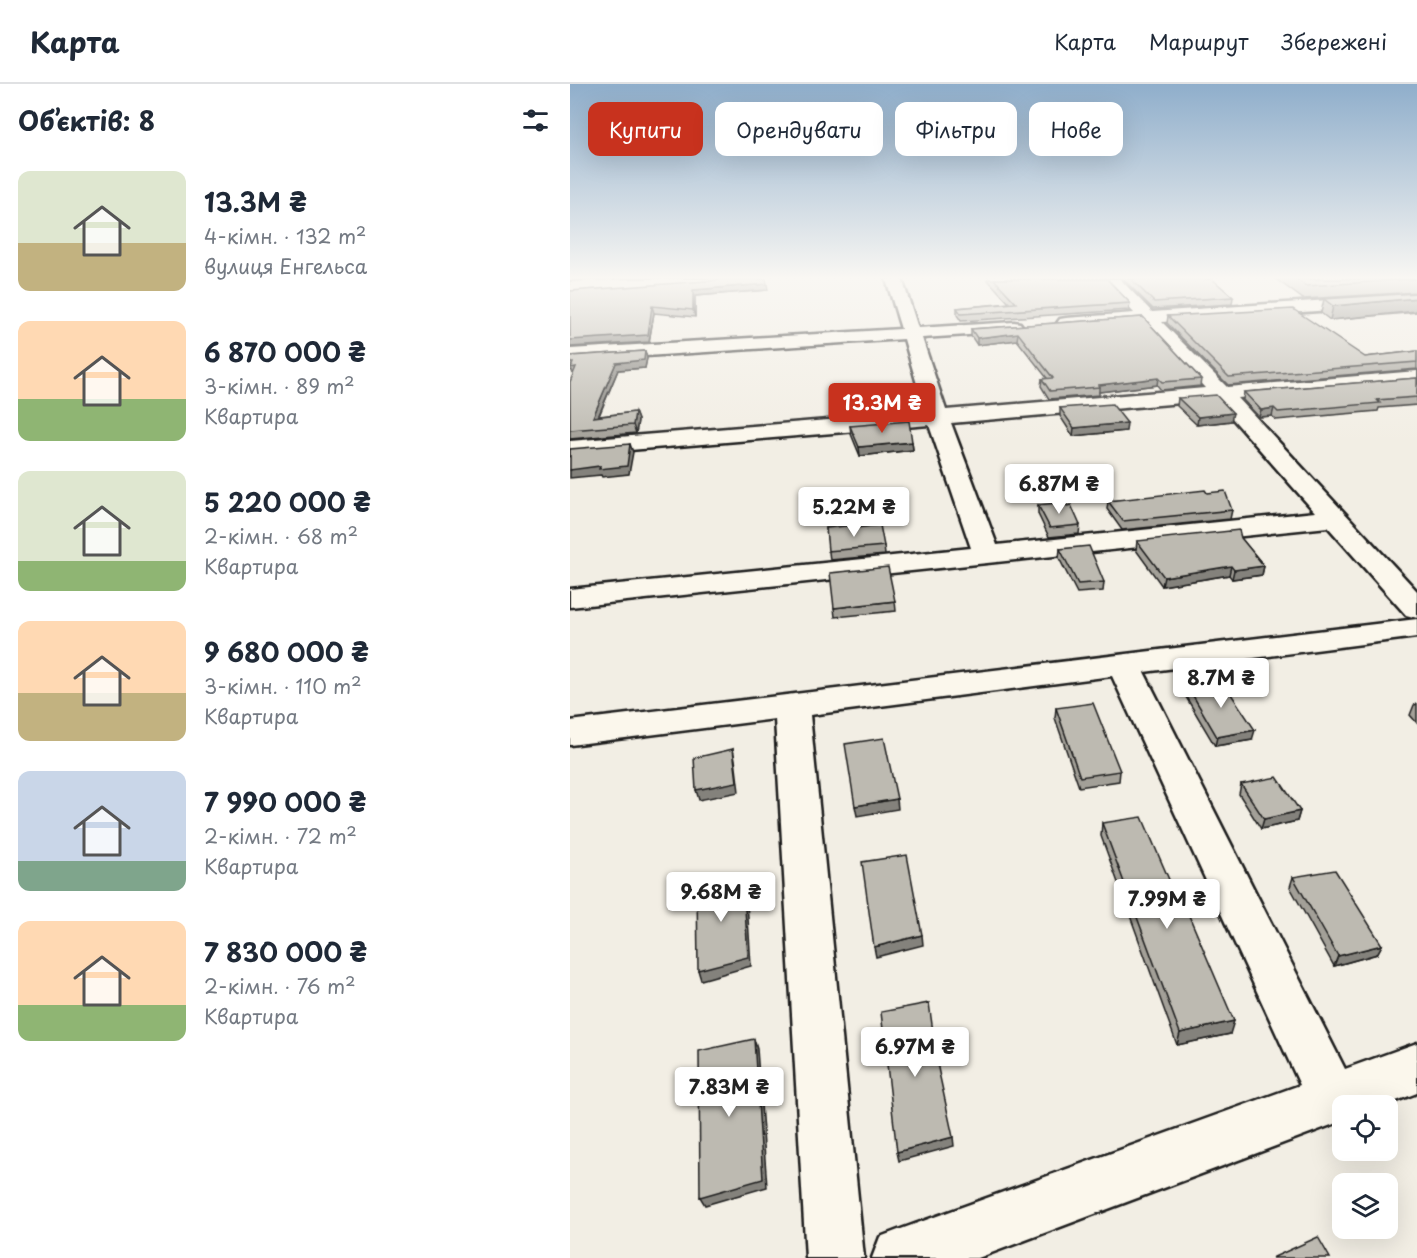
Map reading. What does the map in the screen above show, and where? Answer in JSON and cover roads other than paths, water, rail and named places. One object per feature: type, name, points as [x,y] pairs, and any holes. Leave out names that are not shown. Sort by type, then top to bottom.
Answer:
[{"type":"street","points":[[910,334],[987,554]]},
{"type":"street","points":[[570,356],[913,334]]},
{"type":"street","points":[[1163,334],[1222,394],[1334,518],[1405,580],[1417,609]]},
{"type":"street","points":[[570,448],[1417,378]]},
{"type":"street","points":[[570,598],[1334,518]]},
{"type":"street","points":[[570,734],[1417,628]]},
{"type":"street","points":[[1123,664],[1332,1097]]},
{"type":"street","points":[[792,706],[835,1258]]},
{"type":"street","points":[[1344,1095],[1417,1068]]},
{"type":"street","points":[[901,1258],[1332,1099]]}]
